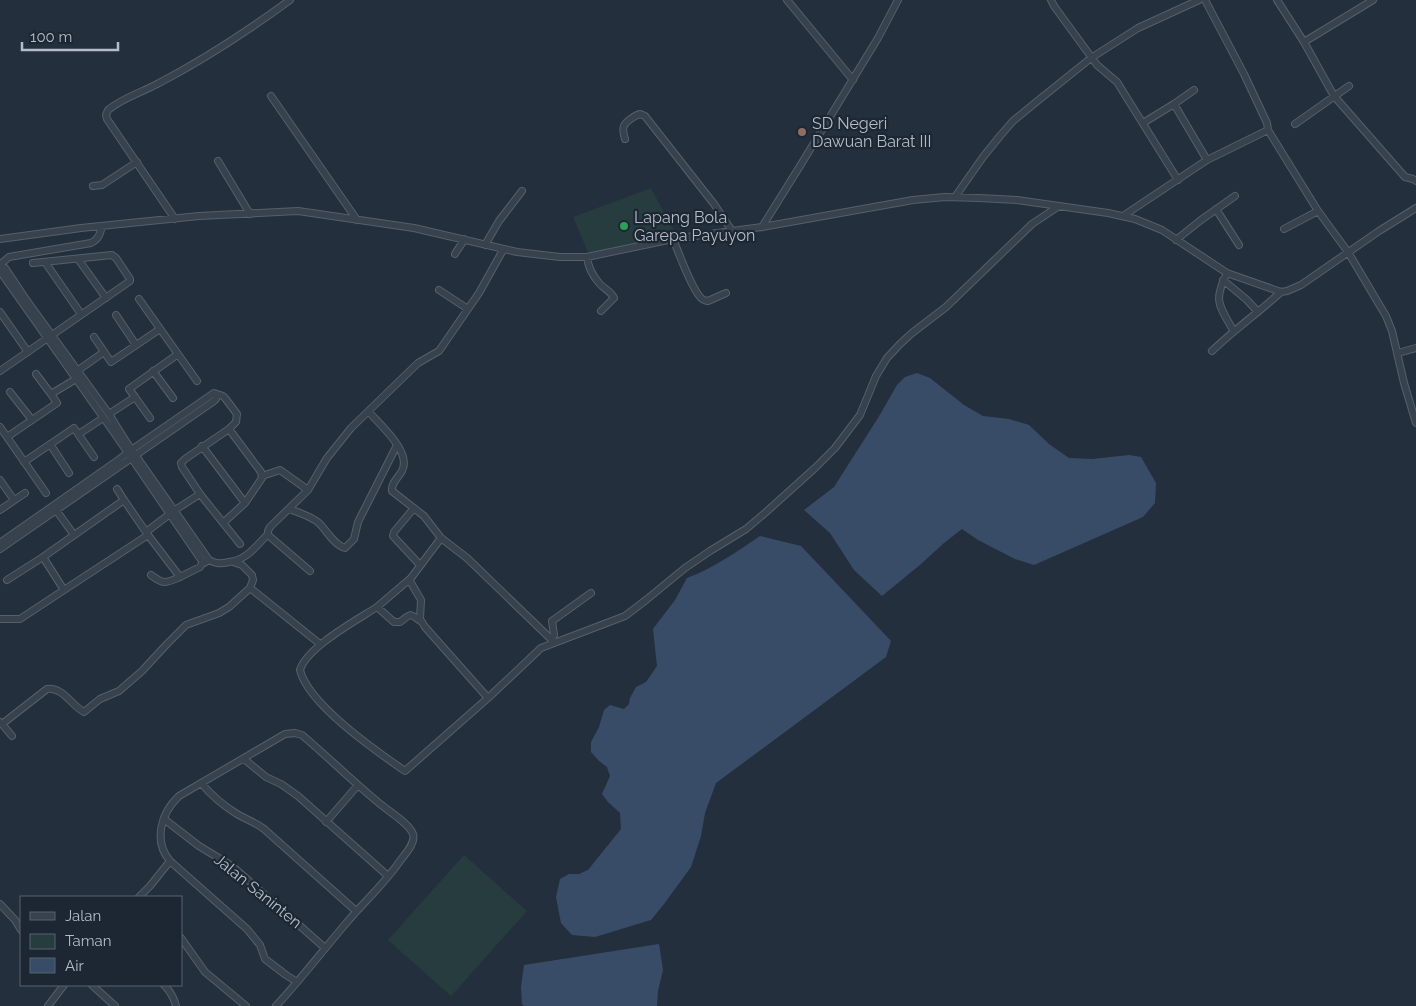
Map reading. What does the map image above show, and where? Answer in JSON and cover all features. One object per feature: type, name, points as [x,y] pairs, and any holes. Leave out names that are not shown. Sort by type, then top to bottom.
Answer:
[{"type":"street","points":[[174,219],[107,119],[108,110],[199,60],[260,22],[290,0]]},
{"type":"street","points":[[787,0],[852,80]]},
{"type":"street","points":[[762,228],[881,32],[898,0]]},
{"type":"street","points":[[1051,0],[1091,58],[1103,71],[1115,79],[1178,180]]},
{"type":"street","points":[[955,197],[983,157],[1014,122],[1035,103],[1091,58],[1138,28],[1199,0]]},
{"type":"street","points":[[1205,0],[1244,74],[1267,123],[1268,130],[1318,211],[1348,252],[1386,316],[1392,331],[1404,383],[1416,423]]},
{"type":"street","points":[[1278,0],[1334,96],[1405,177],[1416,181]]},
{"type":"street","points":[[1304,42],[1373,0]]},
{"type":"street","points":[[1295,124],[1350,86]]},
{"type":"street","points":[[1143,123],[1194,90]]},
{"type":"street","points":[[271,96],[356,220]]},
{"type":"street","points":[[1174,104],[1207,160]]},
{"type":"street","points":[[625,138],[625,124],[637,114],[645,116],[732,230]]},
{"type":"street","points":[[1123,216],[1207,160],[1268,130]]},
{"type":"street","points":[[218,160],[250,214]]},
{"type":"street","points":[[93,186],[102,186],[136,162]]},
{"type":"street","points":[[485,245],[499,221],[522,191]]},
{"type":"street","points":[[1176,240],[1235,196]]},
{"type":"street","points":[[0,239],[81,228],[199,216],[298,211],[414,228],[503,250],[560,257],[587,257],[673,239],[732,230],[762,228],[913,200],[955,197],[1017,200],[1123,216],[1150,224],[1227,273],[1282,292]]},
{"type":"street","points":[[441,538],[411,578],[378,607],[320,644],[301,666],[300,670],[302,678],[313,693],[341,722],[362,740],[405,771],[488,698],[534,653],[554,641],[616,621],[625,616],[685,568],[746,529],[759,518],[835,448],[860,415],[876,376],[900,344],[946,307],[1032,224],[1059,206]]},
{"type":"street","points":[[1212,351],[1233,330],[1282,292],[1301,285],[1416,208]]},
{"type":"street","points":[[1216,209],[1239,246]]},
{"type":"street","points":[[1284,229],[1318,211]]},
{"type":"street","points":[[102,226],[99,238],[91,243],[9,257],[2,263],[0,271],[49,337],[76,378],[106,416]]},
{"type":"street","points":[[455,254],[464,239]]},
{"type":"street","points":[[673,239],[699,297],[704,301],[708,301],[726,293]]},
{"type":"street","points":[[49,337],[78,371],[115,434],[206,561],[215,564],[233,562],[247,556],[268,534],[268,529],[308,490],[344,436],[418,363],[439,350],[479,293],[503,250]]},
{"type":"street","points":[[0,361],[2,369],[130,282],[130,279],[116,258],[112,255],[33,263]]},
{"type":"street","points":[[587,257],[589,266],[599,283],[614,298],[601,311]]},
{"type":"street","points":[[78,259],[106,298]]},
{"type":"street","points":[[45,262],[81,314]]},
{"type":"street","points":[[1227,273],[1220,288],[1219,302],[1222,312],[1233,330]]},
{"type":"street","points":[[1224,280],[1258,312]]},
{"type":"street","points":[[439,290],[468,309]]},
{"type":"street","points":[[139,299],[196,381]]},
{"type":"street","points":[[0,312],[28,352]]},
{"type":"street","points":[[116,315],[136,345]]},
{"type":"street","points":[[94,336],[111,362],[160,330]]},
{"type":"street","points":[[1398,354],[1416,348]]},
{"type":"street","points":[[78,371],[104,352]]},
{"type":"street","points":[[150,418],[129,389],[178,354]]},
{"type":"street","points":[[153,371],[173,398]]},
{"type":"street","points":[[7,437],[57,403],[36,374]]},
{"type":"street","points":[[51,394],[76,378]]},
{"type":"street","points":[[10,392],[32,420]]},
{"type":"street","points":[[0,550],[20,533],[214,393],[223,396],[237,414],[236,422],[181,463],[200,494],[240,544]]},
{"type":"street","points":[[79,434],[134,397]]},
{"type":"street","points":[[369,412],[402,452],[403,469],[392,485],[392,491],[424,516],[441,538],[468,558],[554,641]]},
{"type":"street","points":[[0,427],[46,493]]},
{"type":"street","points":[[24,462],[74,428],[94,457]]},
{"type":"street","points":[[229,429],[262,476]]},
{"type":"street","points":[[50,444],[69,472]]},
{"type":"street","points":[[290,509],[312,518],[341,547],[345,548],[354,539],[358,522],[397,445]]},
{"type":"street","points":[[202,446],[245,503]]},
{"type":"street","points":[[223,523],[245,503],[262,476],[280,470],[308,490]]},
{"type":"street","points":[[0,480],[14,500]]},
{"type":"street","points":[[0,543],[20,533],[56,510],[90,484]]},
{"type":"street","points":[[117,489],[147,534],[180,577]]},
{"type":"street","points":[[0,510],[25,493]]},
{"type":"street","points":[[0,619],[20,619],[147,534],[172,512],[200,494]]},
{"type":"street","points":[[7,580],[124,500]]},
{"type":"street","points":[[414,508],[394,532],[393,536],[420,565]]},
{"type":"street","points":[[56,510],[74,535]]},
{"type":"street","points":[[268,534],[310,572]]},
{"type":"street","points":[[43,557],[64,590]]},
{"type":"street","points":[[151,575],[163,583],[169,582],[200,567],[206,561]]},
{"type":"street","points":[[12,736],[1,723],[47,689],[54,688],[58,690],[82,711],[87,711],[100,699],[120,692],[186,625],[219,613],[229,607],[250,588],[253,580],[252,575],[244,567],[233,562]]},
{"type":"street","points":[[411,578],[410,581],[421,600],[420,619],[422,622]]},
{"type":"street","points":[[250,588],[320,644]]},
{"type":"street","points":[[554,641],[552,621],[591,593]]},
{"type":"street","points":[[378,607],[394,622],[400,622],[409,615],[412,615],[422,622],[488,698]]},
{"type":"street","points":[[276,1006],[297,982],[356,912],[388,876],[410,846],[413,834],[404,823],[302,735],[296,732],[285,734],[186,791],[172,803],[164,819],[160,837],[161,846],[170,861],[247,929],[260,945],[265,959],[297,982]]},
{"type":"street","points":[[244,759],[266,777],[288,788],[388,876]]},
{"type":"street","points":[[201,783],[216,799],[232,811],[253,821],[264,829],[356,912]]},
{"type":"street","points":[[326,822],[358,785]]},
{"type":"street","name":"Jalan Saninten","points":[[164,819],[198,846],[232,866],[325,948]]},
{"type":"street","points":[[140,896],[170,861]]},
{"type":"street","points":[[0,904],[20,928]]},
{"type":"street","points":[[182,939],[205,972],[246,1006]]},
{"type":"street","points":[[56,986],[59,991]]},
{"type":"street","points":[[48,1006],[63,986]]},
{"type":"street","points":[[93,986],[115,1006]]},
{"type":"street","points":[[165,986],[175,999],[176,1006]]},
{"type":"green space","name":"Lapang Bola Garepa Payuyon","points":[[651,188],[676,235],[590,257],[573,217]]},
{"type":"green space","points":[[464,855],[527,911],[451,996],[388,940]]},
{"type":"water","points":[[917,373],[930,378],[964,405],[983,416],[1009,419],[1029,425],[1049,444],[1069,458],[1092,459],[1129,455],[1141,457],[1156,483],[1155,503],[1143,517],[1034,565],[1015,559],[978,540],[962,529],[882,596],[854,570],[830,533],[804,510],[834,487],[897,385],[905,377]]},
{"type":"water","points":[[760,536],[801,546],[891,641],[886,657],[716,783],[705,813],[701,836],[691,867],[651,920],[595,937],[572,935],[561,923],[556,897],[560,879],[569,874],[579,874],[588,870],[621,829],[620,813],[602,794],[610,776],[607,767],[591,752],[591,742],[599,727],[604,710],[610,705],[624,709],[629,704],[636,687],[646,682],[657,666],[653,629],[675,600],[687,578],[716,565]]},
{"type":"water","points":[[659,944],[663,970],[657,1006],[524,1006],[522,1004],[521,987],[524,965]]},
{"type":"place","name":"SD Negeri Dawuan Barat III","points":[[802,132]]},
{"type":"place","name":"Lapang Bola Garepa Payuyon","points":[[624,226]]}]
